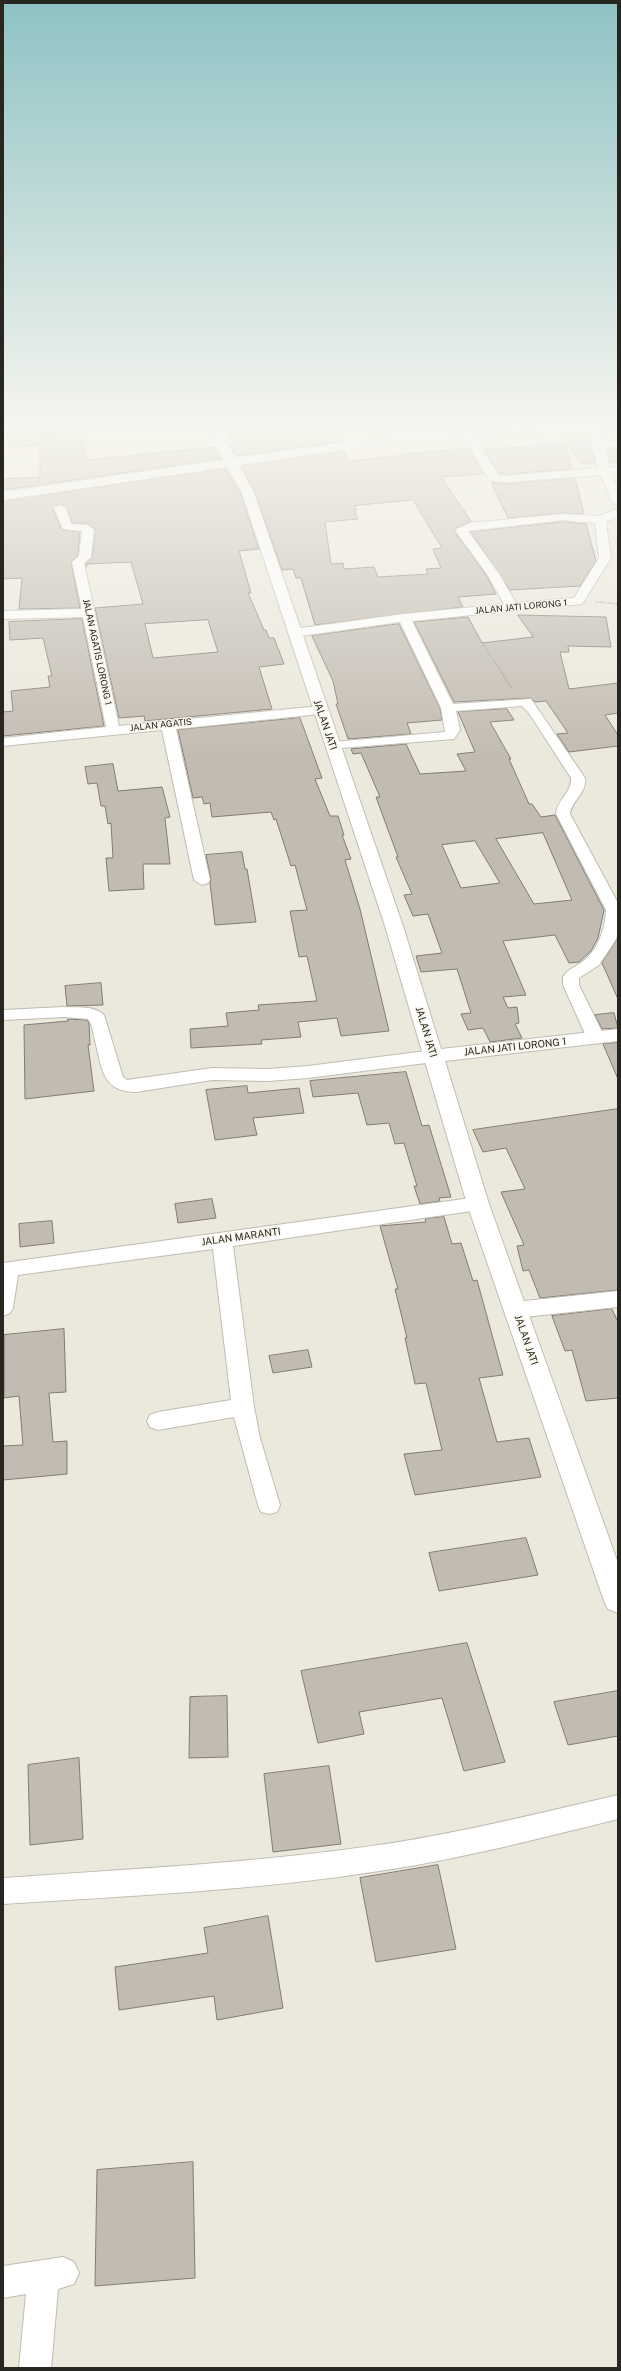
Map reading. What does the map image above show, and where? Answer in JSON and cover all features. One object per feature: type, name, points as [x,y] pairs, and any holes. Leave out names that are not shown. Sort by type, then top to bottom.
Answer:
[{"type":"street","name":"JALAN AGATIS LORONG 1","points":[[87,538],[85,557],[78,561],[113,730]]},
{"type":"street","name":"JALAN JATI","points":[[263,538],[394,926],[478,1204],[618,1601]]},
{"type":"street","points":[[467,538],[493,574],[512,608]]},
{"type":"street","name":"JALAN JATI LORONG 1","points":[[294,634],[404,618],[578,601],[605,558],[602,538]]},
{"type":"street","points":[[3,615],[89,613]]},
{"type":"street","points":[[333,746],[449,736],[452,734],[453,730],[448,708],[404,618]]},
{"type":"street","points":[[448,708],[520,702],[528,703],[578,778],[580,786],[578,791],[567,799],[563,807],[563,814],[614,910],[613,926],[604,946],[588,966],[577,970],[571,977],[571,985],[596,1038]]},
{"type":"street","name":"JALAN AGATIS","points":[[3,742],[168,724],[320,710]]},
{"type":"street","points":[[168,724],[202,880]]},
{"type":"street","points":[[3,1015],[64,1012],[93,1014],[98,1019],[114,1078],[118,1083],[124,1086],[136,1086],[212,1074],[268,1075],[308,1072],[434,1056]]},
{"type":"street","name":"JALAN JATI LORONG 1","points":[[434,1056],[618,1035]]},
{"type":"street","name":"JALAN MARANTI","points":[[6,1269],[100,1258],[222,1239],[478,1204]]},
{"type":"street","points":[[222,1239],[243,1407],[249,1438],[269,1505]]},
{"type":"street","points":[[3,1308],[6,1269]]},
{"type":"street","points":[[516,1310],[618,1298]]},
{"type":"street","points":[[158,1422],[243,1407]]},
{"type":"street","points":[[3,1890],[280,1870],[386,1857],[537,1826],[618,1807]]},
{"type":"street","points":[[3,2282],[53,2275],[35,2368]]},
{"type":"path","points":[[464,612],[520,702]]},
{"type":"building","points":[[3,538],[80,538],[78,555],[71,562],[80,608],[19,609],[22,578],[3,579]]},
{"type":"building","points":[[94,538],[255,538],[259,549],[239,551],[251,593],[248,593],[264,630],[266,630],[269,638],[274,638],[284,664],[259,667],[272,709],[145,721],[144,716],[119,718],[95,608],[143,604],[131,562],[88,564],[86,567],[86,564],[92,557]],"holes":[[[208,620],[218,652],[153,658],[145,624]]]},
{"type":"building","points":[[271,538],[327,538],[331,564],[343,563],[344,569],[374,567],[378,577],[428,574],[426,569],[441,568],[433,549],[442,548],[436,538],[459,538],[486,575],[496,594],[458,597],[463,607],[315,625],[301,578],[296,578],[293,569],[282,570]]},
{"type":"building","points":[[475,538],[590,538],[596,561],[580,586],[510,590]]},
{"type":"building","points":[[518,615],[606,617],[611,647],[568,646],[569,652],[560,652],[569,689],[618,683],[618,713],[605,715],[618,735],[618,746],[569,752],[557,734],[568,733],[546,701],[535,702],[531,698],[454,702],[414,622],[468,617],[482,643],[533,637]]},
{"type":"building","points":[[82,619],[104,726],[3,736],[3,712],[13,711],[11,691],[50,687],[48,676],[52,676],[43,638],[10,640],[9,622]]},
{"type":"building","points":[[399,624],[440,708],[442,720],[407,723],[411,734],[348,739],[336,704],[338,704],[333,681],[312,636]]},
{"type":"building","points":[[507,709],[514,720],[490,722],[511,759],[509,759],[529,804],[532,804],[541,817],[555,815],[604,910],[598,938],[591,951],[579,962],[569,963],[555,935],[503,941],[526,995],[503,997],[508,1008],[517,1007],[519,1023],[515,1024],[522,1038],[490,1042],[483,1028],[468,1030],[461,1014],[471,1013],[457,969],[421,972],[416,956],[442,953],[428,914],[413,916],[404,895],[412,894],[396,857],[398,857],[376,797],[380,797],[361,753],[353,754],[351,749],[406,744],[420,774],[466,771],[457,754],[475,752],[458,712]],"holes":[[[543,833],[562,877],[572,900],[534,904],[496,839]],[[475,841],[500,883],[461,888],[442,845]]]},
{"type":"building","points":[[300,718],[322,778],[315,779],[330,816],[338,816],[344,835],[342,835],[351,859],[345,860],[360,909],[389,1031],[341,1036],[337,1018],[298,1022],[301,1037],[261,1040],[262,1044],[191,1048],[190,1029],[228,1026],[226,1013],[259,1010],[258,1005],[317,1001],[307,956],[299,957],[290,911],[307,910],[295,865],[291,866],[276,819],[274,820],[271,812],[212,817],[210,803],[204,804],[202,797],[193,798],[178,730]]},
{"type":"building","points":[[113,764],[118,791],[162,787],[170,817],[165,818],[170,864],[143,864],[144,889],[109,891],[106,858],[113,858],[111,823],[108,824],[105,806],[101,806],[97,783],[88,784],[85,767]]},
{"type":"building","points":[[242,852],[245,869],[247,869],[256,922],[215,925],[210,883],[211,880],[206,855]]},
{"type":"building","points":[[618,938],[618,999],[602,963]]},
{"type":"building","points":[[101,983],[103,1005],[67,1006],[65,986]]},
{"type":"building","points":[[614,1013],[618,1028],[602,1029],[595,1015]]},
{"type":"building","points":[[68,1019],[87,1020],[89,1023],[90,1045],[88,1045],[94,1091],[25,1099],[24,1025],[68,1021]]},
{"type":"building","points":[[618,1043],[618,1079],[603,1044]]},
{"type":"building","points":[[406,1072],[422,1126],[429,1125],[451,1197],[439,1198],[440,1201],[420,1204],[414,1186],[417,1186],[404,1143],[395,1144],[389,1123],[367,1125],[358,1093],[313,1097],[310,1081]]},
{"type":"building","points":[[247,1086],[248,1093],[299,1088],[304,1113],[253,1118],[257,1135],[215,1140],[206,1090]]},
{"type":"building","points":[[618,1109],[618,1290],[540,1298],[529,1270],[523,1271],[517,1246],[524,1245],[501,1192],[525,1189],[506,1148],[483,1152],[473,1130]]},
{"type":"building","points":[[212,1199],[216,1218],[178,1223],[175,1204]]},
{"type":"building","points":[[444,1217],[452,1244],[461,1243],[473,1281],[477,1280],[503,1375],[479,1378],[497,1442],[529,1438],[541,1477],[415,1495],[404,1454],[442,1450],[426,1383],[415,1384],[405,1338],[407,1338],[395,1289],[398,1289],[380,1226],[426,1222],[425,1219]]},
{"type":"building","points":[[52,1221],[54,1243],[20,1247],[19,1224]]},
{"type":"building","points":[[612,1309],[618,1322],[618,1398],[586,1401],[572,1350],[565,1351],[552,1316]]},
{"type":"building","points":[[64,1329],[66,1392],[49,1393],[53,1442],[67,1441],[67,1474],[3,1480],[3,1446],[23,1445],[19,1396],[4,1398],[4,1335]]},
{"type":"building","points":[[308,1350],[312,1367],[273,1373],[269,1356]]},
{"type":"building","points":[[526,1538],[538,1575],[439,1591],[429,1553]]},
{"type":"building","points":[[467,1643],[505,1762],[464,1771],[442,1698],[359,1712],[364,1734],[318,1743],[301,1671]]},
{"type":"building","points":[[618,1691],[618,1736],[568,1745],[554,1702]]},
{"type":"building","points":[[227,1696],[228,1757],[189,1758],[190,1697]]},
{"type":"building","points":[[79,1758],[83,1839],[30,1845],[28,1765]]},
{"type":"building","points":[[329,1766],[341,1844],[273,1852],[264,1774]]},
{"type":"building","points":[[438,1865],[456,1949],[376,1962],[360,1878]]},
{"type":"building","points":[[268,1916],[283,2008],[217,2020],[214,1996],[119,2010],[115,1967],[208,1953],[204,1928]]},
{"type":"building","points":[[193,2162],[195,2278],[95,2286],[97,2170]]}]
